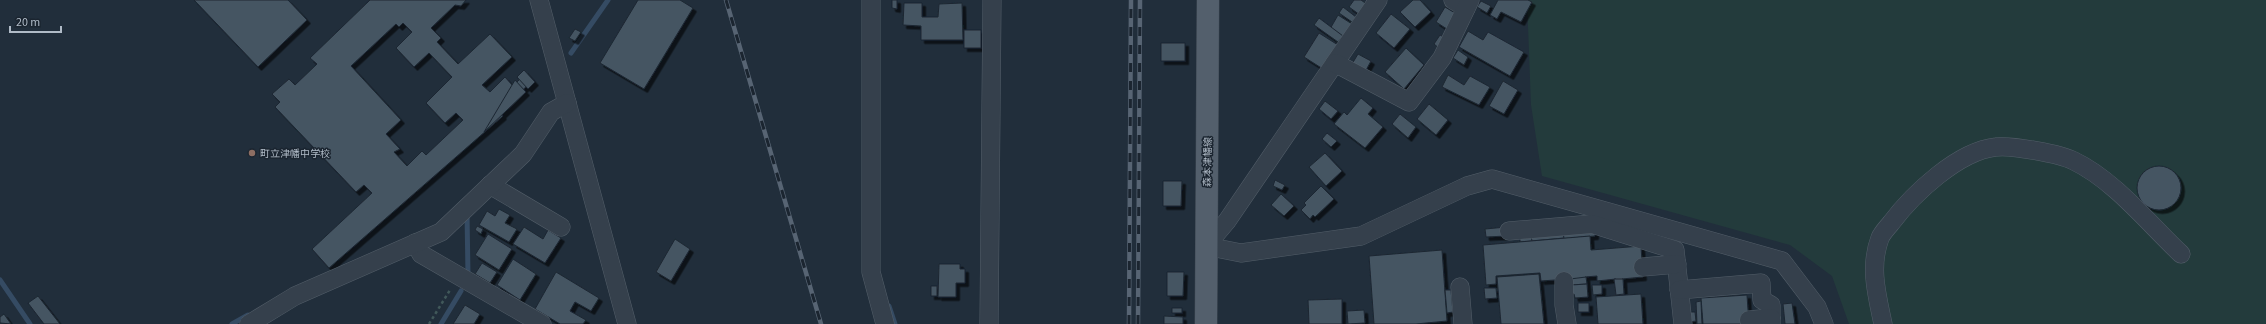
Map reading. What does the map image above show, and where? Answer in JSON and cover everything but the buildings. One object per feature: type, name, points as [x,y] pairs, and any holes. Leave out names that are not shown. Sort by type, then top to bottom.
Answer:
[{"type":"main road","name":"森本津幡線","points":[[1206,324],[1208,0]]},
{"type":"street","points":[[539,0],[627,324]]},
{"type":"street","points":[[871,0],[871,272],[885,324]]},
{"type":"street","points":[[988,324],[992,0]]},
{"type":"street","points":[[1378,0],[1227,221],[1206,246],[1241,253],[1361,236],[1467,186],[1492,179],[1782,261],[1817,307],[1824,324]]},
{"type":"street","points":[[1335,63],[1409,102],[1442,58],[1463,3]]},
{"type":"street","points":[[248,324],[295,296],[441,232],[523,154],[551,112],[567,103]]},
{"type":"street","points":[[1883,324],[1873,267],[1880,236],[1905,204],[1934,179],[1971,154],[1997,147],[2030,150],[2073,160],[2100,177],[2181,254]]},
{"type":"street","points":[[490,185],[560,227]]},
{"type":"street","points":[[1509,231],[1592,224],[1675,250],[1683,324]]},
{"type":"street","points":[[416,244],[421,254],[542,324]]},
{"type":"street","points":[[1643,267],[1677,264]]},
{"type":"street","points":[[1564,281],[1564,305],[1567,324]]},
{"type":"street","points":[[1680,290],[1761,282],[1762,300],[1771,305],[1771,321],[1749,320]]},
{"type":"street","points":[[1460,287],[1463,324]]},
{"type":"path","points":[[430,324],[458,275]]},
{"type":"green space","points":[[1527,0],[2266,0],[2266,324],[1849,324],[1832,276],[1790,245],[1542,176],[1531,105]]},
{"type":"waterway","points":[[571,53],[608,0]]},
{"type":"waterway","points":[[467,213],[468,275]]},
{"type":"waterway","points":[[0,280],[30,324]]},
{"type":"waterway","points":[[441,324],[461,291]]},
{"type":"waterway","points":[[889,306],[895,324]]},
{"type":"waterway","points":[[232,324],[248,315]]},
{"type":"railway","points":[[726,0],[821,324]]},
{"type":"railway","points":[[1129,324],[1131,0]]},
{"type":"railway","points":[[1138,324],[1140,0]]},
{"type":"place","name":"町立津幡中学校","points":[[252,153]]}]
